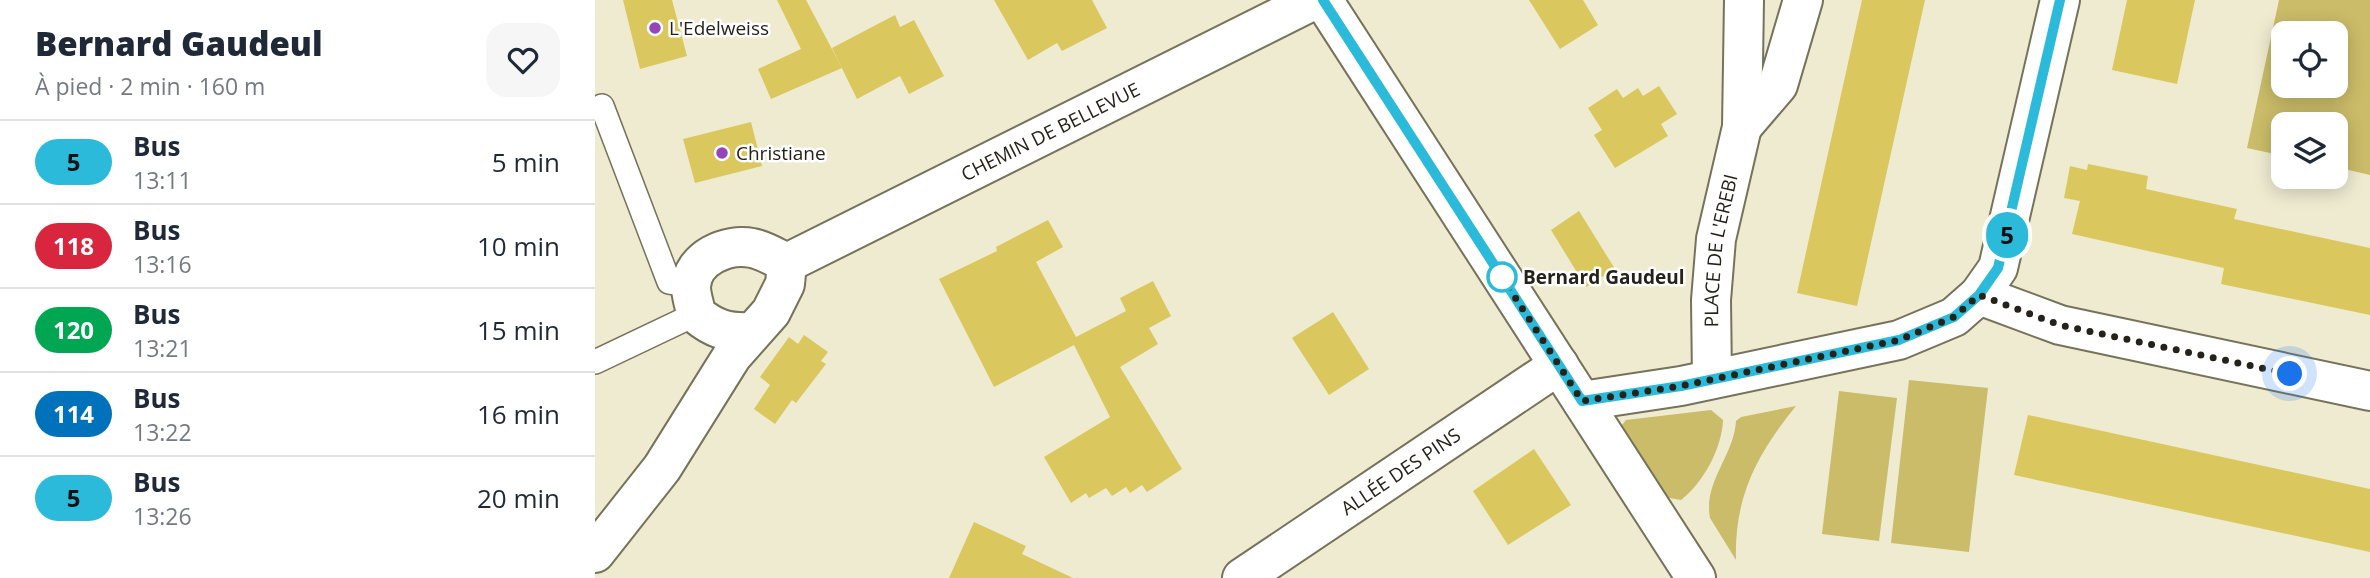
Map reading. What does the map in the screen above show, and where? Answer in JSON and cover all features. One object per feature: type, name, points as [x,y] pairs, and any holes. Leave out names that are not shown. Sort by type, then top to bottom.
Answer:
[{"type":"street","name":"CHEMIN DE BELLEVUE","points":[[787,263],[1314,0]]},
{"type":"street","points":[[1323,0],[1696,578]]},
{"type":"street","name":"PLACE DE L'EREBI","points":[[1712,378],[1711,300],[1716,239],[1742,127],[1744,0]]},
{"type":"street","name":"PLACE DE L'EREBI","points":[[1742,127],[1778,85],[1803,0]]},
{"type":"street","points":[[1582,401],[1899,340],[1954,317],[1979,295],[1998,268],[2060,0]]},
{"type":"street","points":[[595,553],[662,468],[750,332],[771,312],[785,284],[787,263],[754,248],[731,247],[701,264],[694,300],[712,327],[731,333],[750,332]]},
{"type":"street","points":[[1979,295],[2060,325],[2370,391]]},
{"type":"street","name":"ALLÉE DES PINS","points":[[1242,578],[1559,365]]},
{"type":"lane","points":[[595,362],[694,300],[669,282],[601,106]]},
{"type":"shaded area","points":[[2279,0],[2370,0],[2370,175],[2348,170],[2348,112],[2271,112],[2271,153],[2247,148],[2271,37],[2271,98],[2348,98],[2348,21],[2274,21]]},
{"type":"shaded area","points":[[1909,380],[1988,388],[1969,552],[1891,543]]},
{"type":"shaded area","points":[[1839,391],[1897,398],[1879,541],[1822,534]]},
{"type":"shaded area","points":[[1796,406],[1770,441],[1751,477],[1739,516],[1736,560],[1710,518],[1709,505],[1736,421],[1741,417]]},
{"type":"shaded area","points":[[1711,410],[1723,420],[1719,442],[1710,464],[1697,484],[1681,500],[1664,497],[1622,425],[1626,420]]},
{"type":"building","name":"L'Edelweiss","points":[[623,0],[672,0],[687,56],[640,69]]},
{"type":"building","points":[[777,0],[806,0],[842,68],[771,99],[758,69],[801,49]]},
{"type":"building","points":[[994,0],[1092,0],[1107,28],[1062,51],[1057,43],[1028,60]]},
{"type":"building","points":[[1529,0],[1583,0],[1598,25],[1560,49]]},
{"type":"building","points":[[1862,0],[1925,0],[1857,306],[1797,293]]},
{"type":"building","points":[[2127,0],[2195,0],[2177,84],[2112,70]]},
{"type":"building","points":[[895,15],[900,27],[914,20],[944,76],[909,94],[900,76],[857,99],[832,48]]},
{"type":"building","points":[[1659,86],[1677,114],[1661,124],[1668,136],[1615,168],[1594,135],[1602,130],[1588,108],[1617,89],[1623,98],[1638,88],[1643,96]]},
{"type":"building","name":"Christiane","points":[[751,122],[762,166],[695,183],[683,139]]},
{"type":"building","points":[[2088,164],[2148,176],[2146,189],[2237,209],[2234,219],[2370,248],[2370,315],[2221,284],[2224,268],[2072,234],[2080,201],[2064,198],[2070,166],[2087,170]]},
{"type":"building","points":[[1579,211],[1615,269],[1586,287],[1551,230]]},
{"type":"building","points":[[1048,220],[1063,247],[1036,262],[1076,337],[1126,311],[1120,298],[1153,281],[1171,316],[1149,328],[1158,344],[1120,367],[1182,469],[1147,492],[1142,485],[1130,493],[1126,487],[1112,496],[1106,488],[1089,498],[1086,493],[1071,503],[1044,457],[1110,417],[1074,345],[994,387],[939,279],[997,251],[996,247]]},
{"type":"building","points":[[1333,312],[1369,369],[1329,395],[1292,338]]},
{"type":"building","points":[[804,335],[828,352],[821,361],[826,364],[796,403],[792,400],[775,424],[754,409],[770,385],[760,377],[789,337],[798,344]]},
{"type":"building","points":[[2028,415],[2370,489],[2370,552],[2014,475]]},
{"type":"building","points":[[1534,449],[1571,505],[1508,545],[1473,491]]},
{"type":"building","points":[[974,522],[1026,546],[1022,554],[1073,578],[949,578]]},
{"type":"bus line","name":"5","points":[[1323,0],[1582,401],[1681,386],[1899,340],[1927,331],[1954,317],[1979,295],[1998,268],[2060,0]]},
{"type":"place","name":"L'Edelweiss","points":[[655,28]]},
{"type":"place","name":"Christiane","points":[[722,153]]},
{"type":"place","name":"Bernard Gaudeul","points":[[1502,277]]},
{"type":"route","points":[[1502,277],[1582,401],[1681,386],[1899,340],[1927,331],[1954,317],[1979,295],[2021,313],[2060,325],[2290,374]]}]
